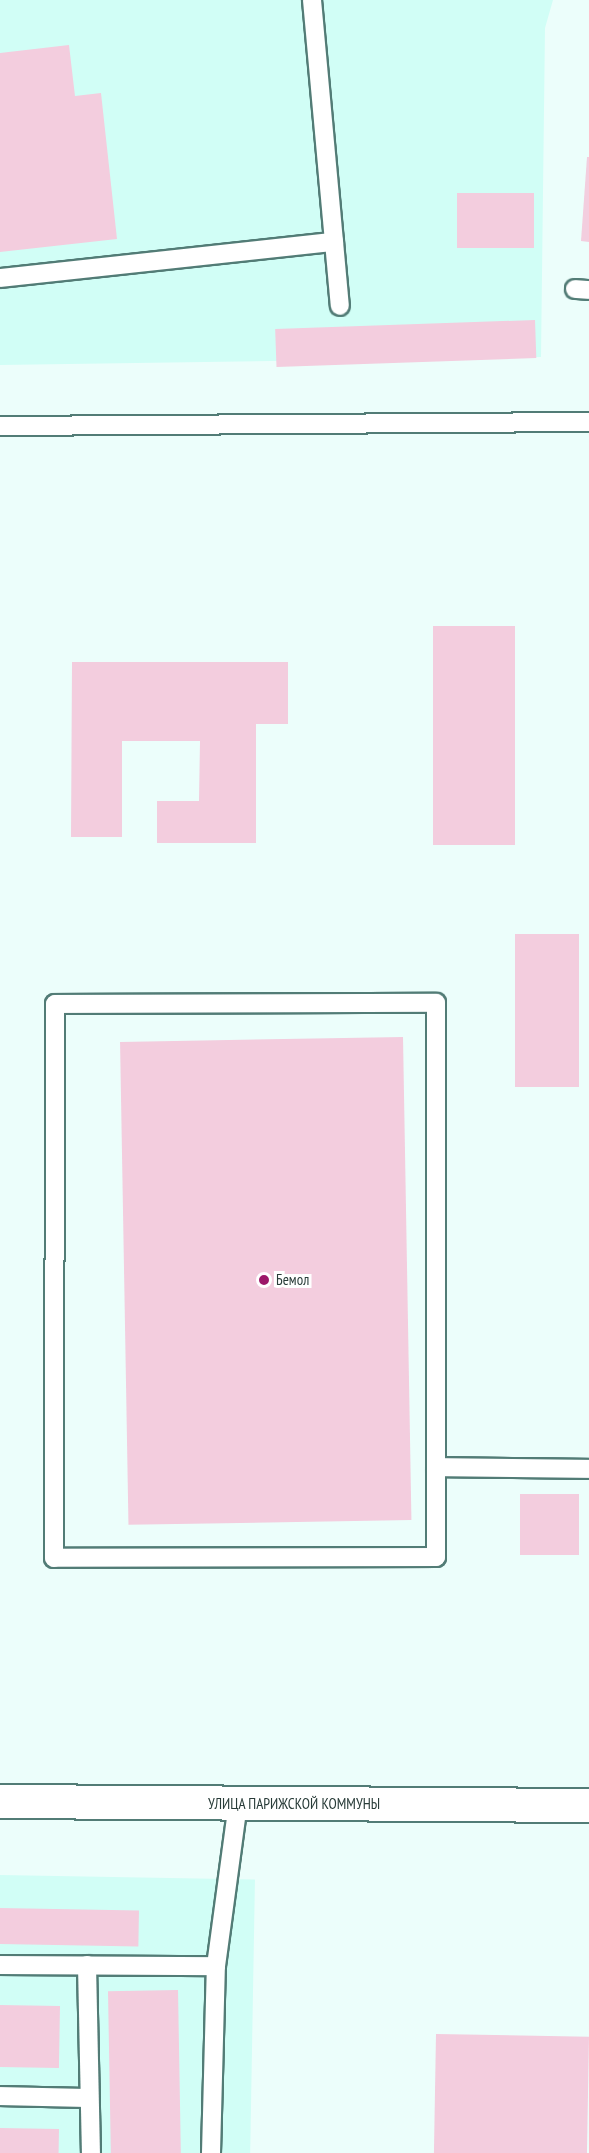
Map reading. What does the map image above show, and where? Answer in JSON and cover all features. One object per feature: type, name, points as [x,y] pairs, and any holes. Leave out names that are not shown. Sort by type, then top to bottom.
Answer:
[{"type":"main road","name":"УЛИЦА ПАРИЖСКОЙ КОММУНЫ","points":[[0,1801],[589,1805]]},
{"type":"lane","points":[[312,0],[340,306]]},
{"type":"lane","points":[[0,278],[334,242]]},
{"type":"lane","points":[[0,426],[589,422]]},
{"type":"lane","points":[[55,1004],[436,1004],[436,1467],[436,1557],[54,1558],[55,1004]]},
{"type":"lane","points":[[436,1467],[589,1469]]},
{"type":"lane","points":[[211,2153],[216,1966],[238,1803]]},
{"type":"lane","points":[[0,1965],[216,1966]]},
{"type":"lane","points":[[87,1965],[88,2098],[91,2153]]},
{"type":"lane","points":[[0,2096],[88,2098]]},
{"type":"shaded area","points":[[0,0],[553,0],[545,28],[541,357],[0,365]]},
{"type":"shaded area","points":[[0,1875],[255,1879],[250,2153],[0,2153]]},
{"type":"building","points":[[69,45],[75,96],[101,93],[117,239],[0,252],[0,53]]},
{"type":"building","points":[[587,157],[589,157],[589,242],[581,241]]},
{"type":"building","points":[[457,193],[534,193],[534,248],[457,248]]},
{"type":"building","points":[[535,320],[536,358],[276,367],[275,329]]},
{"type":"building","points":[[433,626],[515,626],[515,845],[433,845]]},
{"type":"building","points":[[72,662],[288,662],[288,724],[256,724],[256,843],[157,843],[157,801],[199,801],[200,741],[122,741],[122,837],[71,837]]},
{"type":"building","points":[[515,934],[579,934],[579,1087],[515,1087]]},
{"type":"building","name":"Бемол","points":[[403,1037],[411,1520],[128,1525],[120,1042]]},
{"type":"building","points":[[520,1494],[579,1494],[579,1555],[520,1555]]},
{"type":"building","points":[[0,1908],[139,1910],[138,1946],[0,1944]]},
{"type":"building","points":[[178,1990],[181,2153],[111,2153],[108,1991]]},
{"type":"building","points":[[0,2005],[60,2006],[59,2068],[0,2067]]},
{"type":"building","points":[[436,2034],[589,2037],[587,2153],[434,2153]]},
{"type":"building","points":[[0,2128],[59,2129],[59,2153],[0,2153]]},
{"type":"place","name":"Бемол","points":[[264,1280]]}]
